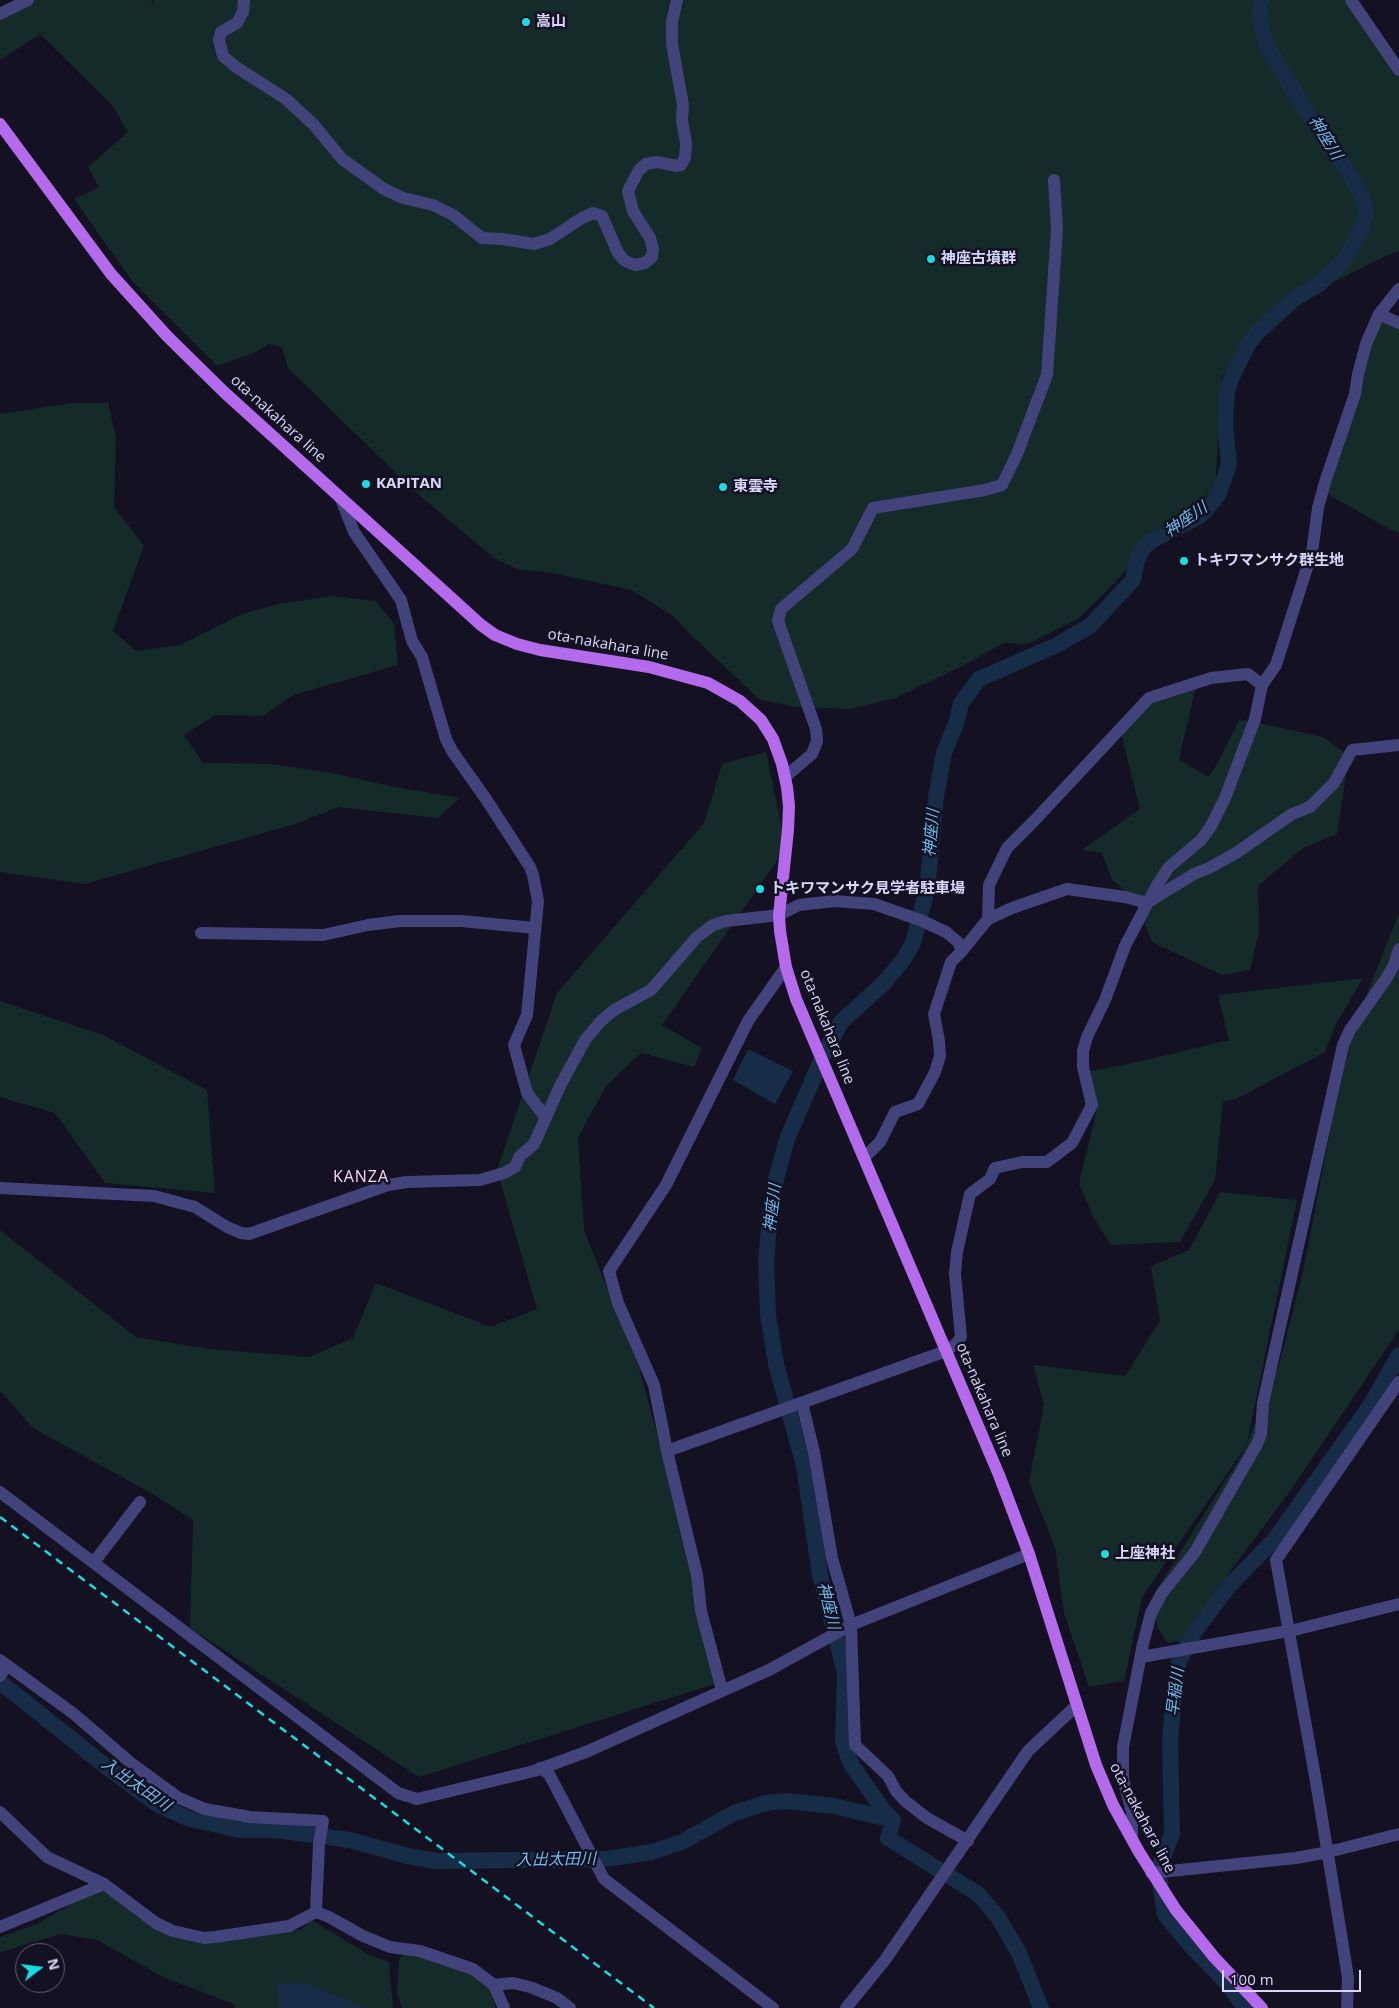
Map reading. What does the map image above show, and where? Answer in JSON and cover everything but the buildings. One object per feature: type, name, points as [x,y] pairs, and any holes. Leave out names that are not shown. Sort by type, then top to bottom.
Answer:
[{"type":"main road","name":"ota-nakahara line","points":[[0,124],[111,274],[167,336],[224,392],[474,619],[495,635],[540,650],[668,672],[708,683],[740,701],[761,720],[773,739],[785,777],[789,806],[779,915],[786,967],[796,999],[999,1475],[1029,1554],[1096,1765],[1114,1805],[1152,1873],[1176,1910],[1208,1949],[1262,2008]]},
{"type":"street","points":[[0,14],[28,0]]},
{"type":"street","points":[[244,0],[243,12],[237,23],[221,32],[219,40],[223,56],[236,68],[286,99],[314,125],[342,159],[384,189],[403,198],[432,205],[453,215],[482,238],[502,238],[534,244],[550,239],[593,213],[602,216],[618,253],[624,260],[634,265],[645,263],[652,257],[653,249],[650,238],[633,211],[628,192],[639,170],[646,164],[657,162],[677,166],[681,165],[685,158],[686,143],[682,120],[684,105],[672,44],[672,22],[677,0]]},
{"type":"street","points":[[1351,0],[1399,70]]},
{"type":"street","points":[[785,777],[812,754],[817,741],[816,728],[778,621],[782,609],[852,549],[873,508],[986,490],[1002,485],[1017,454],[1047,375],[1057,229],[1057,202],[1054,180]]},
{"type":"street","points":[[667,1450],[946,1351],[957,1343],[961,1337],[955,1274],[959,1243],[970,1194],[990,1179],[995,1168],[1022,1162],[1046,1162],[1072,1143],[1092,1105],[1083,1067],[1083,1051],[1087,1037],[1105,1000],[1125,946],[1147,903],[1169,867],[1201,840],[1215,819],[1225,798],[1255,719],[1262,685],[1276,665],[1312,552],[1318,508],[1355,394],[1366,344],[1379,314],[1399,289]]},
{"type":"street","points":[[1379,314],[1399,323]]},
{"type":"street","points":[[341,499],[354,532],[401,600],[412,641],[422,657],[446,738],[452,750],[530,867],[538,901],[536,928],[527,1015],[514,1045],[527,1094],[546,1118]]},
{"type":"street","points":[[988,918],[989,885],[1007,848],[1149,698],[1211,678],[1248,674],[1262,685]]},
{"type":"street","points":[[864,1158],[880,1142],[895,1112],[918,1104],[935,1072],[940,1056],[934,1014],[951,962],[988,918],[1067,889],[1125,897],[1147,903],[1179,883],[1236,853],[1292,814],[1310,807],[1334,783],[1352,750],[1399,745]]},
{"type":"street","points":[[0,1188],[154,1196],[195,1207],[227,1227],[240,1233],[249,1234],[388,1185],[407,1182],[480,1180],[504,1173],[515,1167],[520,1156],[534,1144],[560,1086],[585,1040],[601,1021],[614,1010],[651,990],[697,936],[714,925],[726,921],[779,915],[799,905],[825,902],[874,904],[920,920],[946,932],[958,942],[962,951]]},
{"type":"street","points":[[201,933],[323,935],[368,925],[400,921],[461,921],[536,928]]},
{"type":"street","points":[[1132,1838],[1132,1812],[1123,1779],[1123,1747],[1151,1613],[1162,1593],[1195,1552],[1259,1439],[1263,1403],[1343,1046],[1350,1030],[1386,979],[1394,965],[1399,949]]},
{"type":"street","points":[[722,1690],[700,1611],[697,1575],[688,1530],[667,1450],[654,1385],[618,1303],[609,1271],[666,1185],[748,1021],[786,967]]},
{"type":"street","points":[[1347,2008],[1348,1978],[1328,1852],[1276,1560],[1399,1382]]},
{"type":"street","points":[[802,1403],[814,1452],[832,1558],[851,1626],[855,1745],[888,1776],[896,1791],[905,1800],[927,1818],[968,1840]]},
{"type":"street","points":[[0,1492],[398,1793],[416,1799],[540,1768],[586,1752],[769,1670],[851,1626],[1029,1554]]},
{"type":"street","points":[[94,1562],[140,1502]]},
{"type":"street","points":[[1141,1657],[1289,1631],[1399,1604]]},
{"type":"street","points":[[0,1676],[4,1663],[74,1714],[131,1763],[179,1798],[205,1809],[250,1817],[323,1821],[319,1844],[316,1912]]},
{"type":"street","points":[[846,2008],[885,1960],[1028,1750],[1076,1706]]},
{"type":"street","points":[[540,1768],[549,1774],[604,1879],[773,2008]]},
{"type":"street","points":[[0,1812],[47,1856],[104,1884],[156,1923],[172,1931],[204,1938],[289,1926],[316,1912],[363,1936],[390,1947],[420,1951],[473,1969],[494,1985],[504,2008]]},
{"type":"street","points":[[1152,1873],[1328,1852],[1399,1834]]},
{"type":"street","points":[[0,1927],[104,1884]]},
{"type":"street","points":[[494,1985],[513,1983],[530,1987],[557,1998],[570,2008]]},
{"type":"green space","points":[[29,0],[151,0],[153,3],[153,0],[1351,0],[1399,70],[1399,251],[1381,258],[1314,292],[1222,376],[1215,489],[1163,529],[1111,587],[1079,618],[1028,644],[1004,643],[896,698],[850,709],[797,707],[760,700],[672,615],[631,590],[552,573],[517,569],[494,558],[413,490],[288,368],[282,347],[269,344],[254,353],[217,366],[132,281],[74,199],[99,187],[88,167],[128,132],[112,105],[40,34],[0,60],[0,18]]},
{"type":"green space","points":[[1379,314],[1399,318],[1399,533],[1323,491]]},
{"type":"green space","points":[[72,403],[108,403],[116,438],[114,507],[144,546],[113,631],[136,651],[180,645],[240,615],[278,604],[333,596],[376,601],[394,624],[398,665],[293,695],[263,716],[215,715],[184,735],[203,763],[271,764],[332,773],[395,787],[460,798],[438,818],[338,807],[295,824],[85,884],[0,872],[0,414]]},
{"type":"green space","points":[[1197,682],[1179,759],[1208,777],[1216,766],[1240,719],[1323,737],[1349,756],[1337,834],[1303,848],[1258,886],[1259,931],[1250,970],[1222,975],[1152,942],[1135,899],[1112,880],[1102,853],[1082,850],[1140,809],[1121,733],[1149,698]]},
{"type":"green space","points":[[766,752],[786,848],[662,1025],[702,1048],[694,1067],[641,1053],[606,1086],[578,1138],[584,1230],[639,1368],[697,1579],[715,1684],[419,1777],[190,1628],[193,1520],[158,1497],[33,1428],[0,1391],[0,1230],[136,1337],[209,1349],[309,1357],[353,1338],[376,1283],[491,1327],[537,1309],[497,1170],[557,993],[704,823],[722,764]]},
{"type":"green space","points":[[1399,913],[1399,1330],[1288,1494],[1229,1573],[1195,1639],[1168,1643],[1157,1627],[1155,1609],[1158,1587],[1244,1449],[1142,1597],[1124,1681],[1089,1687],[1064,1613],[1055,1547],[1029,1482],[1044,1405],[1033,1365],[1125,1376],[1160,1320],[1151,1266],[1189,1250],[1220,1192],[1297,1200],[1247,1443],[1278,1368],[1303,1272],[1347,1044]]},
{"type":"green space","points":[[1363,978],[1335,1026],[1325,1052],[1236,1099],[1223,1102],[1215,1180],[1180,1242],[1111,1245],[1094,1218],[1079,1184],[1097,1109],[1085,1072],[1124,1065],[1229,1040],[1218,995]]},
{"type":"green space","points":[[0,1001],[103,1035],[207,1090],[215,1193],[105,1183],[55,1113],[0,1097]]},
{"type":"green space","points":[[98,1888],[173,1931],[215,1937],[300,1930],[312,1920],[369,1955],[389,1962],[393,2008],[235,2008],[234,2004],[165,1978],[97,1940],[61,1934],[30,1943],[15,1943],[15,1948],[0,1952],[0,1937],[37,1924]]},
{"type":"green space","points":[[409,1949],[487,1981],[496,2008],[402,2008],[397,1993],[399,1959]]},
{"type":"water","points":[[748,1049],[793,1071],[775,1104],[733,1080]]},
{"type":"water","points":[[305,1983],[366,2008],[279,2008],[276,1984]]},
{"type":"waterway","name":"神座川","points":[[893,1820],[884,1811],[851,1764],[843,1742],[845,1673],[820,1575],[804,1466],[776,1364],[768,1315],[766,1262],[770,1216],[776,1179],[787,1139],[823,1056],[841,1022],[884,983],[903,960],[913,943],[927,890],[936,797],[944,753],[957,721],[961,703],[979,679],[1057,645],[1090,626],[1133,580],[1137,560],[1143,548],[1153,540],[1198,517],[1206,510],[1218,495],[1227,471],[1229,463],[1225,425],[1227,392],[1231,379],[1248,344],[1292,300],[1319,284],[1342,263],[1360,232],[1367,210],[1363,199],[1352,178],[1306,111],[1268,48],[1260,21],[1260,4],[1262,0]]},
{"type":"waterway","name":"早稲川","points":[[1245,2008],[1226,1982],[1192,1947],[1165,1915],[1158,1870],[1172,1834],[1170,1741],[1175,1680],[1179,1661],[1195,1631],[1229,1586],[1275,1539],[1370,1406],[1399,1355]]},
{"type":"waterway","name":"入出太田川","points":[[0,1682],[108,1768],[157,1804],[187,1818],[240,1830],[274,1830],[350,1840],[408,1856],[436,1861],[606,1859],[652,1852],[682,1842],[734,1813],[766,1803],[787,1801],[834,1806],[893,1820]]},
{"type":"waterway","name":"入出太田川","points":[[893,1820],[888,1838],[978,1894],[998,1917],[1019,1953],[1041,2008]]},
{"type":"railway","points":[[0,1517],[654,2008]]},
{"type":"place","name":"嵩山","points":[[526,22]]},
{"type":"place","name":"神座古墳群","points":[[931,259]]},
{"type":"place","name":"KAPITAN","points":[[366,484]]},
{"type":"place","name":"東雲寺","points":[[723,487]]},
{"type":"place","name":"トキワマンサク群生地","points":[[1184,561]]},
{"type":"place","name":"トキワマンサク見学者駐車場","points":[[760,889]]},
{"type":"place","name":"上座神社","points":[[1105,1554]]},
{"type":"district","name":"KANZA","points":[[361,1177]]}]
